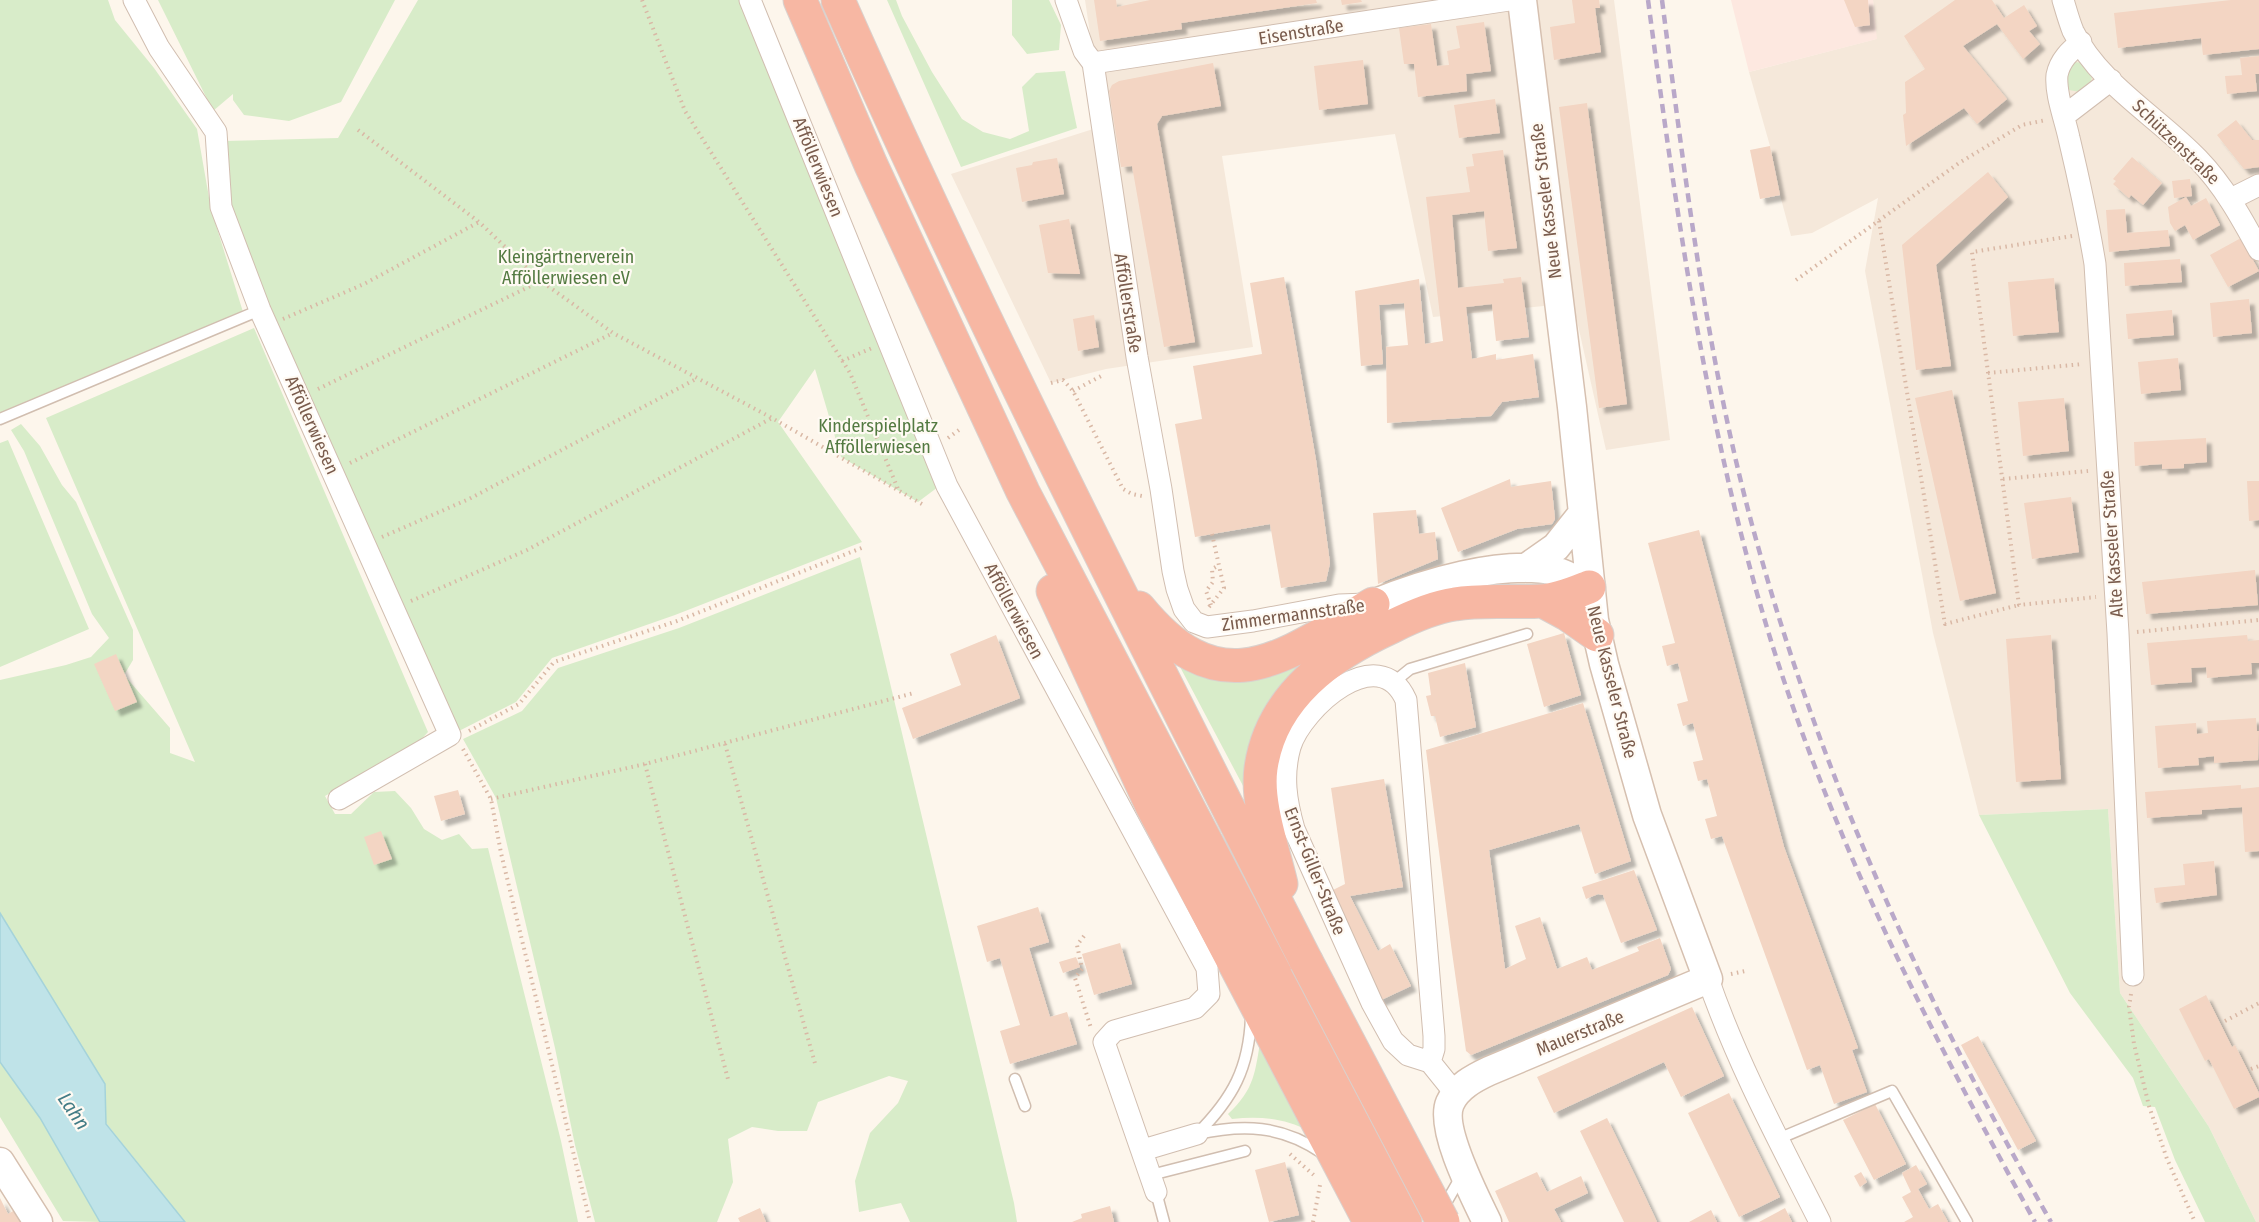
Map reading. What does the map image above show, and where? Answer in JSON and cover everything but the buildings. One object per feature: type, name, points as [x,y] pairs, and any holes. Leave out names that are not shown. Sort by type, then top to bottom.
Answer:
[{"type":"highway","points":[[800,0],[872,165],[1023,492],[1405,1222]]},
{"type":"highway","points":[[838,0],[901,142],[1109,572],[1301,951],[1443,1222]]},
{"type":"highway","points":[[1023,492],[1038,558],[1152,806],[1247,987],[1331,1182],[1370,1222]]},
{"type":"highway","points":[[1109,572],[1160,632],[1180,649],[1190,655],[1223,665],[1242,665],[1272,659],[1296,648],[1373,603]]},
{"type":"highway","points":[[1301,951],[1261,799],[1261,770],[1265,749],[1273,726],[1284,706],[1305,681],[1324,665],[1366,638],[1408,619],[1456,603],[1543,602],[1589,587]]},
{"type":"highway","points":[[1543,602],[1568,614],[1597,636]]},
{"type":"main road","name":"Neue Kasseler Straße","points":[[1522,0],[1583,513],[1589,587],[1597,636],[1617,714],[1647,814],[1708,980]]},
{"type":"main road","points":[[1526,567],[1556,547],[1583,513]]},
{"type":"main road","points":[[1373,603],[1426,584],[1456,577],[1526,567],[1556,571],[1589,587]]},
{"type":"main road","name":"Mauerstraße","points":[[1455,1093],[1474,1078],[1489,1071],[1708,980]]},
{"type":"main road","points":[[1455,1093],[1447,1118],[1464,1172],[1487,1222]]},
{"type":"main road","points":[[0,1162],[38,1222]]},
{"type":"street","name":"Afföllerwiesen","points":[[134,0],[159,48],[216,132],[221,207],[263,318],[452,737]]},
{"type":"street","name":"Afföllerwiesen","points":[[750,0],[947,486],[1207,968],[1209,994],[1195,1008],[1114,1031],[1104,1042]]},
{"type":"street","name":"Afföllerstraße","points":[[1066,0],[1084,51],[1092,63],[1137,357],[1173,571],[1184,609]]},
{"type":"street","name":"Eisenstraße","points":[[1092,63],[1509,0]]},
{"type":"street","points":[[2063,0],[2074,31],[2081,42]]},
{"type":"street","name":"Schützenstraße","points":[[2081,42],[2111,80],[2196,157],[2231,199],[2259,250]]},
{"type":"street","name":"Alte Kasseler Straße","points":[[2081,42],[2067,54],[2060,65],[2057,76],[2095,264],[2118,633],[2133,975]]},
{"type":"street","points":[[2064,116],[2111,80]]},
{"type":"street","points":[[2231,199],[2259,185]]},
{"type":"street","name":"Zimmermannstraße","points":[[1184,609],[1188,616],[1200,625],[1219,626],[1339,604],[1373,603]]},
{"type":"street","name":"Ernst-Giller-Straße","points":[[1394,682],[1371,677],[1354,679],[1334,690],[1302,723],[1291,745],[1285,774],[1286,801],[1294,829],[1372,1003],[1393,1041],[1408,1054],[1430,1062],[1455,1093]]},
{"type":"street","points":[[1394,682],[1401,689],[1406,700],[1434,1036],[1434,1049],[1430,1062]]},
{"type":"street","points":[[339,799],[452,737]]},
{"type":"street","name":"Neue Kasseler Straße","points":[[1708,980],[1720,1015],[1820,1222]]},
{"type":"street","points":[[1104,1042],[1154,1184]]},
{"type":"street","points":[[1143,1150],[1197,1134]]},
{"type":"lane","points":[[0,419],[263,318]]},
{"type":"lane","points":[[1394,682],[1410,669],[1527,634]]},
{"type":"lane","points":[[1197,1134],[1217,1114],[1233,1093],[1244,1068],[1250,1041],[1251,1014],[1247,987]]},
{"type":"lane","points":[[1015,1079],[1025,1106]]},
{"type":"lane","points":[[1778,1139],[1892,1090],[1967,1222]]},
{"type":"lane","points":[[1197,1134],[1228,1127],[1260,1128],[1291,1136],[1320,1151],[1331,1182]]},
{"type":"lane","points":[[1164,1222],[1154,1184],[1245,1151]]},
{"type":"lane","points":[[1437,1222],[1464,1172]]},
{"type":"path","points":[[642,0],[685,111],[850,373],[899,491]]},
{"type":"path","points":[[1796,280],[1959,163],[2022,125],[2064,116]]},
{"type":"path","points":[[358,130],[478,222],[541,281],[613,333],[772,418],[922,504]]},
{"type":"path","points":[[1879,221],[1945,624],[2019,604],[2115,595]]},
{"type":"path","points":[[263,318],[364,284],[478,222]]},
{"type":"path","points":[[2019,604],[1972,252],[2090,233]]},
{"type":"path","points":[[300,397],[541,281]]},
{"type":"path","points":[[332,471],[613,333]]},
{"type":"path","points":[[842,361],[888,340]]},
{"type":"path","points":[[1988,373],[2102,362]]},
{"type":"path","points":[[1073,391],[1103,375]]},
{"type":"path","points":[[365,544],[469,499],[698,378]]},
{"type":"path","points":[[1051,383],[1063,380],[1073,391],[1123,489],[1132,494],[1145,496],[1161,489]]},
{"type":"path","points":[[394,609],[527,550],[772,418]]},
{"type":"path","points":[[2003,479],[2107,469]]},
{"type":"path","points":[[1212,534],[1224,588],[1216,598]]},
{"type":"path","points":[[590,1222],[501,853],[491,799],[459,742],[452,737],[519,705],[554,662],[677,621],[864,547]]},
{"type":"path","points":[[1211,604],[1206,591],[1213,582],[1212,569],[1219,565]]},
{"type":"path","points":[[2118,633],[2259,620]]},
{"type":"path","points":[[491,799],[725,744],[914,693]]},
{"type":"path","points":[[725,744],[816,1067]]},
{"type":"path","points":[[645,764],[729,1083]]},
{"type":"path","points":[[1084,936],[1077,945],[1083,969],[1075,978],[1092,1030],[1104,1042]]},
{"type":"path","points":[[2133,975],[2129,1007],[2134,1044],[2149,1106],[2167,1158],[2195,1222]]},
{"type":"path","points":[[2225,1020],[2259,1003]]},
{"type":"path","points":[[2251,1069],[2259,1066]]},
{"type":"path","points":[[1288,1152],[1331,1182],[1313,1222]]},
{"type":"shaded area","points":[[1085,0],[1614,0],[1670,440],[1606,450],[1573,303],[1433,317],[1395,134],[1222,156],[1253,347],[1106,369],[1051,383],[951,174],[1109,124]]},
{"type":"shaded area","points":[[1731,0],[1873,0],[1877,39],[1749,72]]},
{"type":"shaded area","points":[[1873,0],[2259,0],[2259,1222],[2256,1222],[2209,1127],[2120,993],[2108,809],[1979,815],[1933,633],[1865,271],[1878,198],[1812,233],[1791,236],[1770,146],[1749,72],[1876,39]]},
{"type":"green space","points":[[0,0],[108,0],[115,20],[154,68],[197,129],[211,209],[243,312],[0,414]]},
{"type":"green space","points":[[158,0],[395,0],[341,102],[289,121],[244,115],[233,100],[233,94],[213,111]]},
{"type":"green space","name":"Kleingärtnerverein Afföllerwiesen eV","points":[[418,0],[742,0],[942,484],[918,502],[841,457],[815,369],[778,422],[862,542],[675,615],[552,658],[516,702],[455,733],[227,207],[225,141],[338,138]]},
{"type":"green space","points":[[887,0],[896,0],[932,72],[962,119],[983,132],[1010,139],[1029,131],[1022,87],[1036,73],[1065,71],[1077,128],[961,167]]},
{"type":"green space","points":[[1012,0],[1049,0],[1061,25],[1059,50],[1027,54],[1012,35]]},
{"type":"green space","points":[[2074,62],[2084,63],[2092,70],[2090,83],[2080,92],[2069,90],[2066,86],[2067,67]]},
{"type":"green space","points":[[254,328],[428,732],[416,745],[325,796],[335,814],[351,814],[374,792],[395,791],[411,808],[424,829],[442,840],[459,834],[472,849],[488,848],[561,1141],[578,1222],[185,1222],[106,1123],[105,1084],[0,913],[0,680],[91,657],[109,638],[92,614],[24,451],[11,430],[21,424],[40,446],[62,485],[76,502],[133,630],[133,660],[124,675],[170,728],[170,753],[195,762],[46,418]]},
{"type":"green space","points":[[8,440],[89,629],[0,667],[0,443]]},
{"type":"green space","points":[[860,557],[1017,1222],[910,1222],[901,1203],[859,1212],[855,1181],[870,1133],[898,1103],[908,1081],[889,1076],[818,1102],[807,1131],[778,1131],[752,1127],[728,1139],[733,1182],[717,1222],[595,1222],[575,1145],[555,1048],[496,798],[463,739],[522,711],[558,668],[679,628]]},
{"type":"green space","points":[[1349,637],[1250,799],[1179,665]]},
{"type":"green space","points":[[2108,809],[2120,993],[2209,1127],[2256,1222],[2205,1222],[2175,1160],[2155,1107],[2143,1106],[2133,1078],[2070,993],[1979,815]]},
{"type":"green space","points":[[1261,1037],[1309,1131],[1281,1121],[1262,1118],[1232,1119],[1228,1114],[1249,1088]]},
{"type":"green space","points":[[0,1062],[40,1118],[100,1222],[63,1221],[0,1117]]},
{"type":"water","name":"Lahn","points":[[0,913],[105,1084],[106,1124],[185,1222],[100,1222],[40,1118],[0,1062]]},
{"type":"railway","points":[[1648,0],[1670,163],[1696,325],[1729,485],[1772,644],[1826,795],[1856,868],[1923,1011],[2035,1222]]},
{"type":"railway","points":[[1662,0],[1690,208],[1712,346],[1741,483],[1786,639],[1848,811],[1884,895],[1963,1060],[2051,1222]]},
{"type":"park label","name":"Kinderspielplatz Afföllerwiesen","points":[[878,436]]}]
